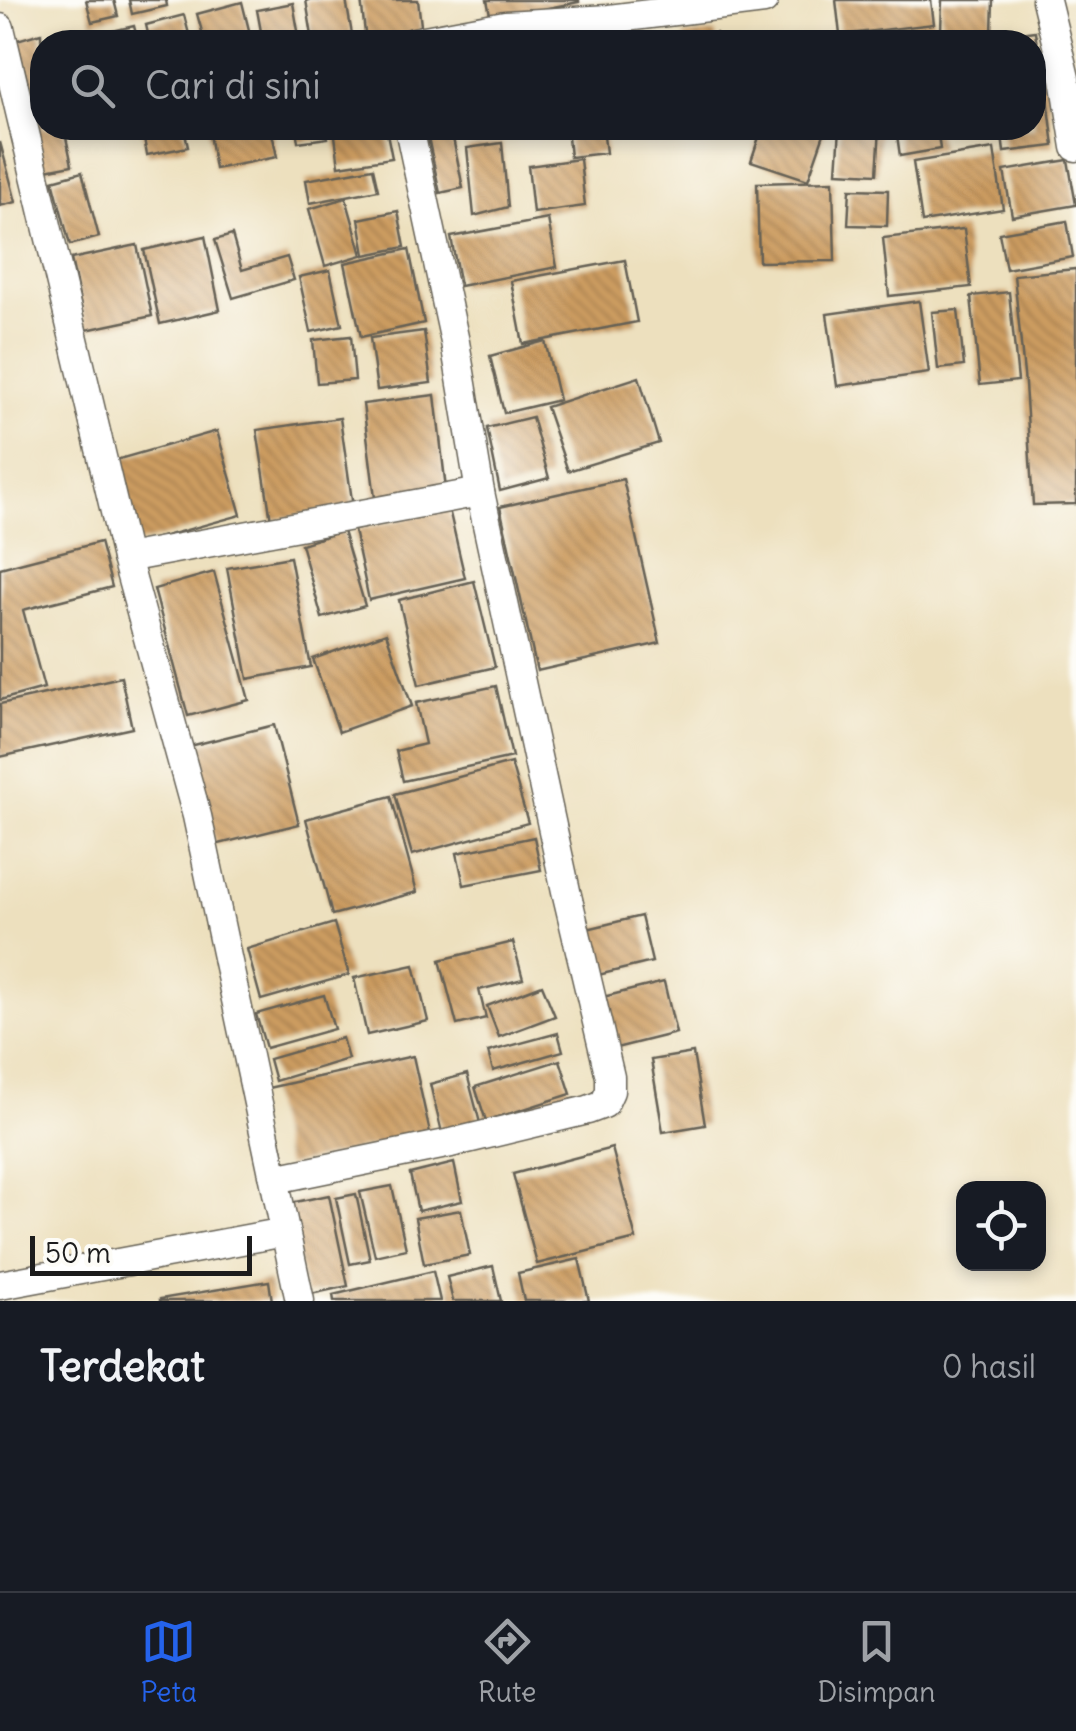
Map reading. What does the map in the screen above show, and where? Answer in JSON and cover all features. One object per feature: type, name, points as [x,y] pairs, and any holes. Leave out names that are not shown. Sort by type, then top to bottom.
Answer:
[{"type":"street","points":[[482,30],[764,0]]},
{"type":"street","points":[[1046,0],[1066,78],[1076,147]]},
{"type":"street","points":[[0,28],[126,558],[197,816],[300,1301]]},
{"type":"street","points":[[275,1179],[598,1108],[608,1100],[610,1077],[480,492],[455,342],[413,140]]},
{"type":"street","points":[[126,558],[480,492]]},
{"type":"street","points":[[0,1285],[285,1232]]},
{"type":"building","points":[[86,0],[114,0],[118,16],[92,22]]},
{"type":"building","points":[[129,0],[166,0],[167,6],[132,14]]},
{"type":"building","points":[[306,0],[346,0],[351,30],[311,30]]},
{"type":"building","points":[[361,0],[418,0],[422,30],[365,30]]},
{"type":"building","points":[[487,0],[579,0],[579,2],[491,19]]},
{"type":"building","points":[[836,0],[931,0],[934,24],[839,30]]},
{"type":"building","points":[[942,0],[993,0],[992,30],[941,30]]},
{"type":"building","points":[[242,2],[249,30],[202,30],[197,14]]},
{"type":"building","points":[[293,3],[298,30],[261,30],[257,10]]},
{"type":"building","points":[[184,15],[188,30],[147,30],[146,25]]},
{"type":"building","points":[[30,36],[30,94],[17,40]]},
{"type":"building","points":[[1046,83],[1054,146],[1004,152],[1002,140],[1046,140]]},
{"type":"building","points":[[35,140],[67,140],[72,165],[41,171]]},
{"type":"building","points":[[144,140],[187,140],[188,147],[147,155]]},
{"type":"building","points":[[210,140],[273,140],[277,157],[215,169]]},
{"type":"building","points":[[336,140],[388,140],[392,158],[339,166]]},
{"type":"building","points":[[429,140],[453,140],[463,188],[440,193]]},
{"type":"building","points":[[568,140],[604,140],[606,153],[570,157]]},
{"type":"building","points":[[758,140],[822,140],[808,180],[751,161]]},
{"type":"building","points":[[839,140],[879,140],[877,174],[837,172]]},
{"type":"building","points":[[898,140],[939,140],[940,149],[900,156]]},
{"type":"building","points":[[0,142],[16,202],[0,206]]},
{"type":"building","points":[[502,143],[508,207],[474,216],[467,148]]},
{"type":"building","points":[[994,149],[1003,209],[922,222],[913,162]]},
{"type":"building","points":[[580,159],[585,206],[533,213],[528,166]]},
{"type":"building","points":[[1068,160],[1076,205],[1012,216],[1004,171]]},
{"type":"building","points":[[373,168],[378,190],[310,203],[306,180]]},
{"type":"building","points":[[82,172],[99,237],[70,245],[53,180]]},
{"type":"building","points":[[833,181],[835,261],[759,262],[757,183]]},
{"type":"building","points":[[850,189],[888,190],[887,226],[848,225]]},
{"type":"building","points":[[346,198],[362,255],[325,266],[309,209]]},
{"type":"building","points":[[398,211],[405,247],[365,255],[359,219]]},
{"type":"building","points":[[548,219],[557,267],[460,286],[451,237]]},
{"type":"building","points":[[1067,221],[1073,257],[1006,269],[999,233]]},
{"type":"building","points":[[964,229],[971,287],[889,296],[883,238]]},
{"type":"building","points":[[232,235],[242,270],[287,257],[294,280],[233,298],[215,240]]},
{"type":"building","points":[[205,236],[220,310],[160,324],[144,250]]},
{"type":"building","points":[[137,245],[152,316],[86,330],[71,259]]},
{"type":"building","points":[[409,249],[424,323],[361,337],[345,263]]},
{"type":"building","points":[[625,260],[637,322],[523,344],[511,281]]},
{"type":"building","points":[[1076,269],[1076,504],[1033,505],[1014,275]]},
{"type":"building","points":[[330,270],[342,325],[311,332],[299,277]]},
{"type":"building","points":[[1009,292],[1018,381],[980,385],[971,296]]},
{"type":"building","points":[[919,301],[929,373],[837,386],[827,314]]},
{"type":"building","points":[[958,310],[964,366],[938,369],[932,312]]},
{"type":"building","points":[[424,331],[431,383],[377,390],[370,338]]},
{"type":"building","points":[[351,336],[355,380],[317,383],[313,340]]},
{"type":"building","points":[[545,341],[559,400],[504,413],[490,356]]},
{"type":"building","points":[[639,377],[659,443],[568,471],[546,407]]},
{"type":"building","points":[[435,395],[446,489],[375,498],[363,404]]},
{"type":"building","points":[[532,417],[549,478],[500,491],[487,428]]},
{"type":"building","points":[[340,418],[353,507],[271,520],[257,430]]},
{"type":"building","points":[[217,431],[241,515],[136,544],[112,461]]},
{"type":"building","points":[[623,479],[660,643],[537,671],[500,507]]},
{"type":"building","points":[[449,509],[465,578],[369,600],[354,530]]},
{"type":"building","points":[[343,531],[365,606],[322,618],[301,544]]},
{"type":"building","points":[[100,542],[112,587],[23,610],[44,688],[0,700],[0,568]]},
{"type":"building","points":[[290,557],[311,667],[248,679],[227,568]]},
{"type":"building","points":[[214,572],[249,700],[188,716],[154,589]]},
{"type":"building","points":[[474,581],[495,667],[419,685],[399,600]]},
{"type":"building","points":[[386,633],[412,706],[339,732],[313,659]]},
{"type":"building","points":[[121,677],[132,728],[0,757],[0,704]]},
{"type":"building","points":[[496,686],[512,757],[403,781],[396,751],[425,744],[416,703]]},
{"type":"building","points":[[274,725],[299,824],[215,845],[190,746]]},
{"type":"building","points":[[511,763],[528,823],[412,855],[395,794]]},
{"type":"building","points":[[391,796],[417,892],[332,915],[306,819]]},
{"type":"building","points":[[534,837],[541,870],[464,885],[457,853]]},
{"type":"building","points":[[641,916],[652,962],[594,976],[583,930]]},
{"type":"building","points":[[334,923],[349,975],[261,1000],[247,949]]},
{"type":"building","points":[[513,942],[523,979],[479,990],[486,1018],[457,1025],[440,960]]},
{"type":"building","points":[[414,965],[428,1021],[367,1035],[354,978]]},
{"type":"building","points":[[664,982],[676,1033],[616,1048],[603,997]]},
{"type":"building","points":[[542,985],[555,1016],[499,1037],[487,1006]]},
{"type":"building","points":[[324,995],[334,1029],[266,1048],[256,1014]]},
{"type":"building","points":[[558,1033],[563,1051],[493,1071],[488,1052]]},
{"type":"building","points":[[342,1038],[348,1059],[275,1081],[269,1059]]},
{"type":"building","points":[[693,1053],[705,1125],[663,1132],[651,1060]]},
{"type":"building","points":[[413,1056],[430,1133],[286,1166],[268,1088]]},
{"type":"building","points":[[560,1060],[571,1094],[486,1121],[475,1087]]},
{"type":"building","points":[[467,1074],[480,1123],[442,1133],[430,1084]]},
{"type":"building","points":[[612,1148],[636,1239],[537,1264],[513,1174]]},
{"type":"building","points":[[454,1163],[462,1201],[418,1211],[410,1174]]},
{"type":"building","points":[[392,1186],[406,1249],[375,1256],[360,1192]]},
{"type":"building","points":[[356,1194],[370,1260],[350,1264],[336,1198]]},
{"type":"building","points":[[329,1195],[348,1286],[306,1295],[286,1204]]},
{"type":"building","points":[[461,1210],[470,1255],[424,1264],[415,1218]]},
{"type":"building","points":[[579,1259],[589,1301],[524,1301],[518,1273]]},
{"type":"building","points":[[493,1266],[501,1301],[453,1301],[447,1277]]},
{"type":"building","points":[[433,1271],[440,1301],[334,1301],[333,1295]]},
{"type":"building","points":[[269,1281],[272,1301],[160,1301],[160,1299]]}]
